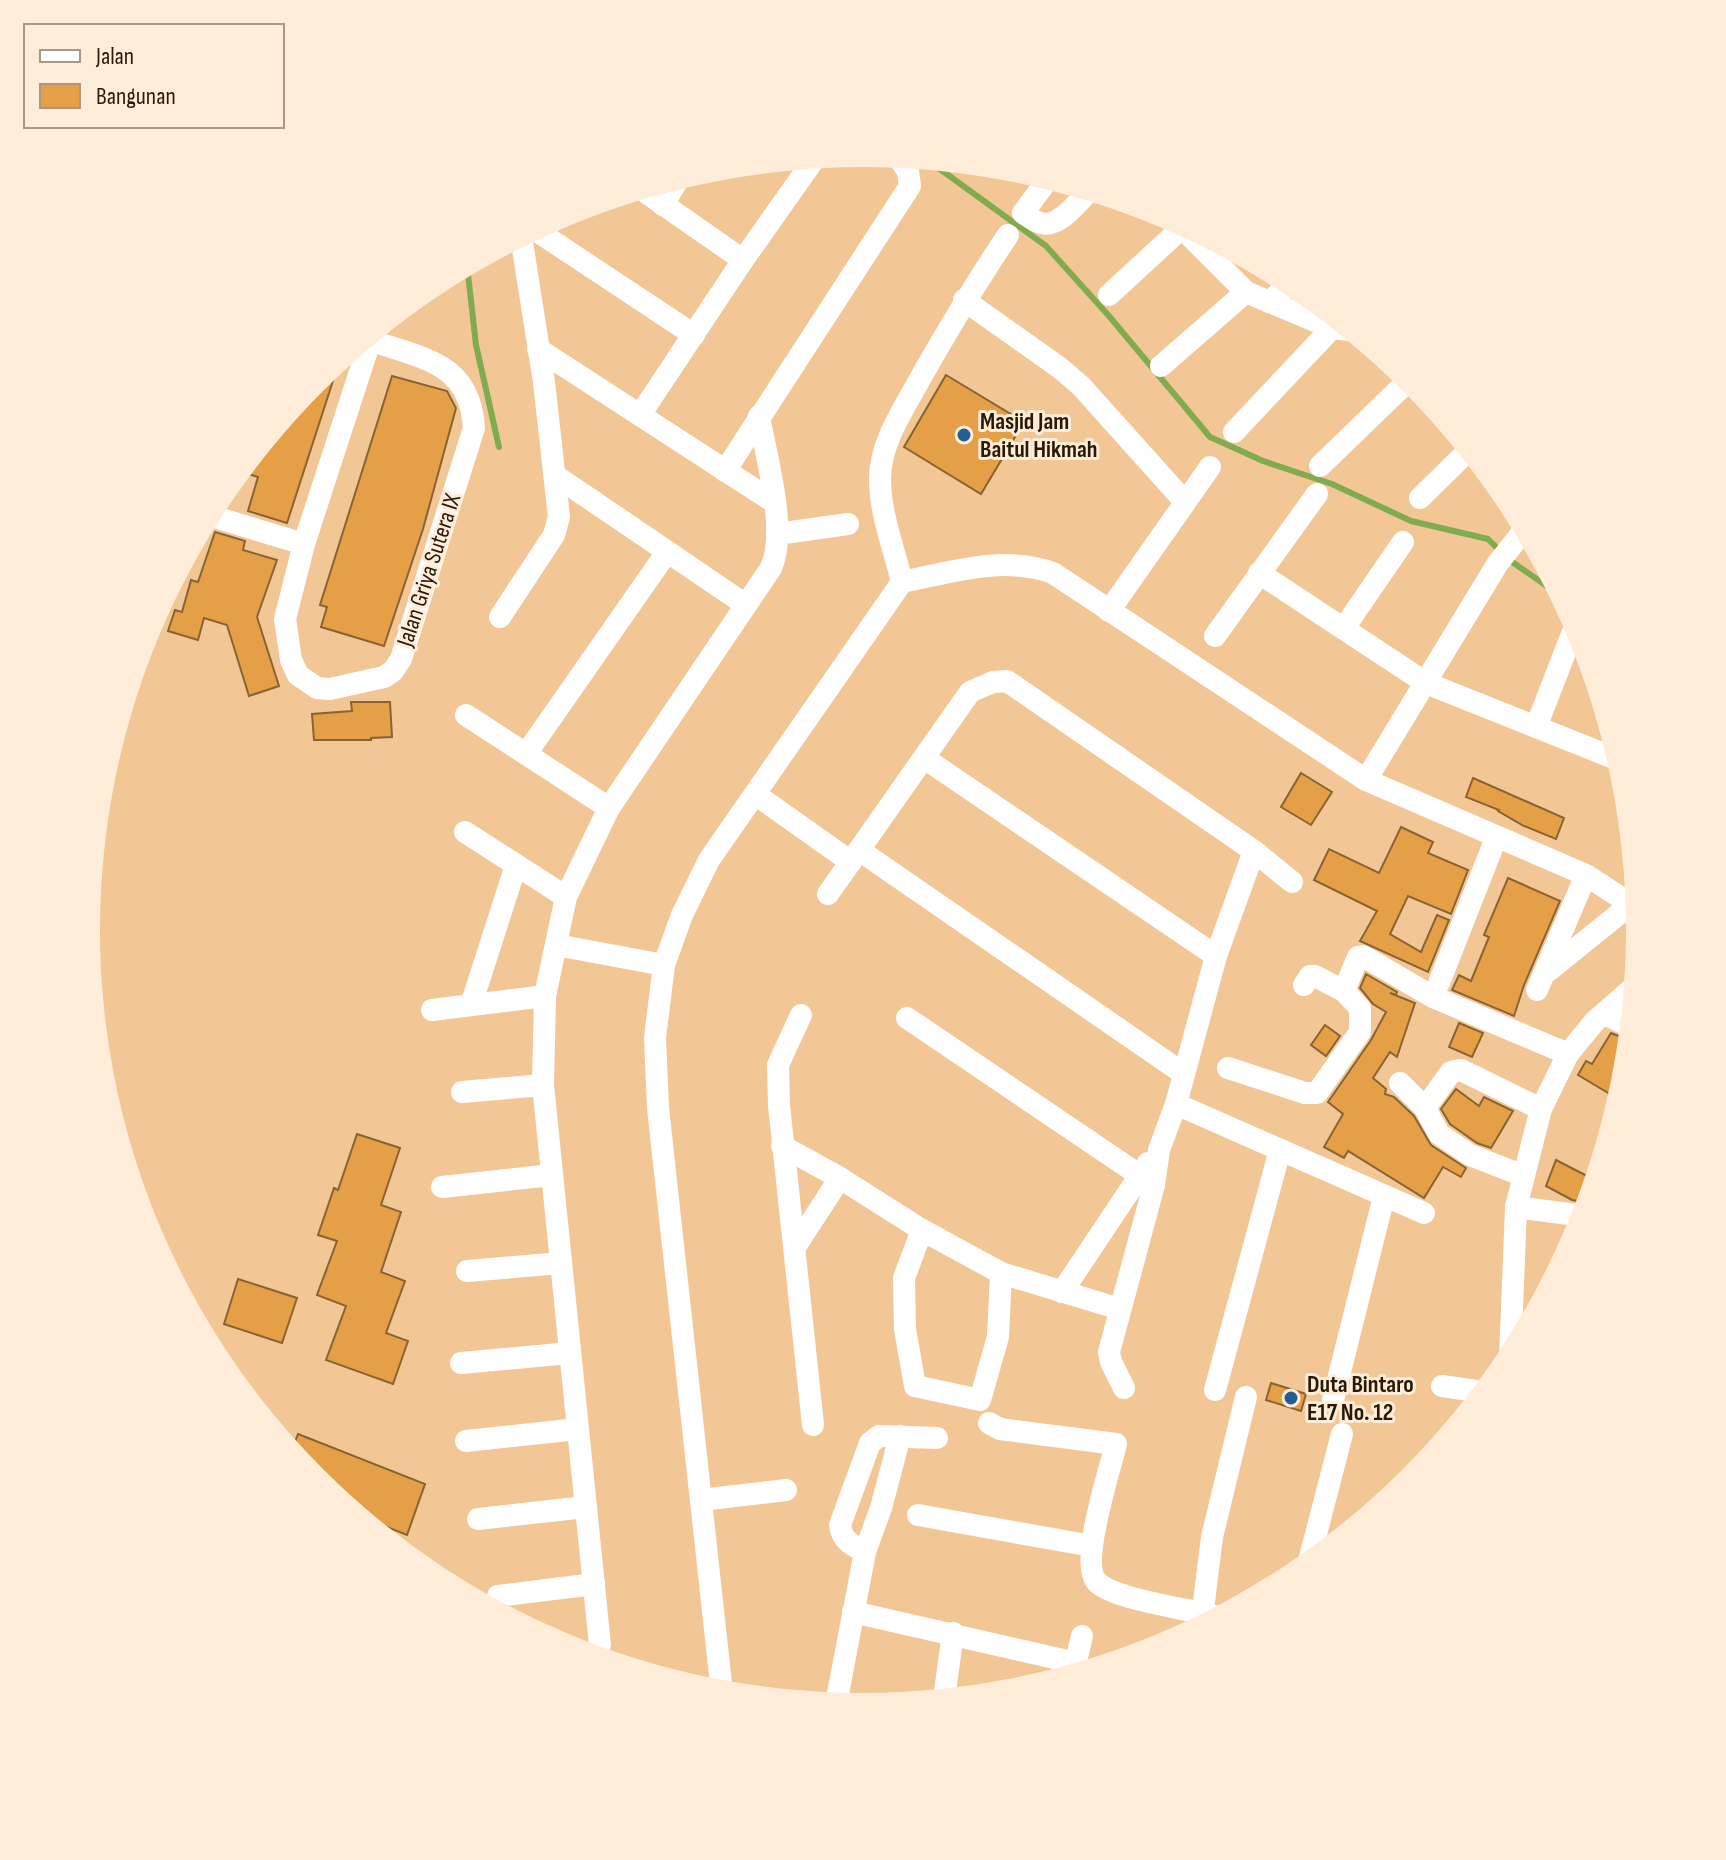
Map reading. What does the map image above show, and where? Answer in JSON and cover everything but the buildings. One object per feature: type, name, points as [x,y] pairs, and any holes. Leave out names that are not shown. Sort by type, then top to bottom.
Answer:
[{"type":"street","points":[[725,471],[910,186],[906,169]]},
{"type":"street","points":[[640,415],[807,170]]},
{"type":"street","points":[[1041,189],[1023,213],[1040,223],[1061,218],[1081,199]]},
{"type":"street","points":[[663,205],[671,192]]},
{"type":"street","points":[[652,197],[743,260]]},
{"type":"street","points":[[1109,295],[1171,233]]},
{"type":"street","points":[[902,582],[881,499],[880,477],[884,455],[892,431],[964,300],[1008,235]]},
{"type":"street","points":[[546,237],[694,335]]},
{"type":"street","points":[[1203,247],[1246,292],[1323,322]]},
{"type":"street","points":[[500,617],[557,527],[556,476],[523,248]]},
{"type":"street","points":[[1161,366],[1246,292]]},
{"type":"street","points":[[1269,302],[1281,292]]},
{"type":"street","points":[[964,300],[1081,386],[1185,502]]},
{"type":"street","points":[[1234,432],[1337,333]]},
{"type":"street","name":"Jalan Griya Sutera IX","points":[[304,544],[285,619],[291,660],[298,675],[317,688],[330,689],[384,677],[393,671],[401,659],[474,428],[473,412],[463,384],[443,366],[381,340]]},
{"type":"street","points":[[538,349],[774,502]]},
{"type":"street","points":[[221,519],[304,544],[367,350]]},
{"type":"street","points":[[1320,466],[1401,388]]},
{"type":"street","points":[[600,1645],[543,1085],[545,996],[566,897],[609,808],[771,568],[778,546],[774,502],[759,416]]},
{"type":"street","points":[[1420,498],[1461,458]]},
{"type":"street","points":[[1109,611],[1210,467]]},
{"type":"street","points":[[556,476],[746,605]]},
{"type":"street","points":[[1215,636],[1317,494]]},
{"type":"street","points":[[777,534],[848,524]]},
{"type":"street","points":[[1366,780],[1498,563],[1518,538]]},
{"type":"street","points":[[1344,628],[1403,542]]},
{"type":"street","points":[[526,754],[667,552]]},
{"type":"street","points":[[720,1679],[658,1108],[655,1038],[664,965],[682,915],[709,860],[902,582],[980,566],[1033,566],[1053,573],[1366,780],[1586,875],[1625,901]]},
{"type":"street","points":[[1259,573],[1426,683],[1536,727],[1604,750]]},
{"type":"street","points":[[1536,727],[1569,641]]},
{"type":"street","points":[[828,894],[970,692],[993,682],[1007,681],[1254,851],[1292,882]]},
{"type":"street","points":[[466,715],[609,808]]},
{"type":"street","points":[[924,758],[1216,956]]},
{"type":"street","points":[[755,794],[855,856],[1184,1074]]},
{"type":"street","points":[[465,832],[566,897]]},
{"type":"street","points":[[1439,983],[1496,838]]},
{"type":"street","points":[[1124,1388],[1109,1352],[1146,1180],[1176,1104],[1216,956],[1254,851]]},
{"type":"street","points":[[471,1005],[516,865]]},
{"type":"street","points":[[1586,875],[1542,982],[1625,914]]},
{"type":"street","points":[[556,945],[664,965]]},
{"type":"street","points":[[1344,991],[1358,957],[1363,956],[1433,997],[1568,1054]]},
{"type":"street","points":[[1228,1068],[1305,1093],[1317,1093],[1360,1032],[1360,1008],[1344,991],[1315,976],[1310,976],[1304,985]]},
{"type":"street","points":[[432,1010],[545,996]]},
{"type":"street","points":[[1513,1330],[1516,1207],[1541,1109],[1568,1054],[1622,998]]},
{"type":"street","points":[[1604,1014],[1620,1021]]},
{"type":"street","points":[[801,1015],[778,1065],[782,1146],[813,1425]]},
{"type":"street","points":[[907,1018],[1146,1180]]},
{"type":"street","points":[[1425,1108],[1451,1072],[1461,1070],[1541,1109]]},
{"type":"street","points":[[1400,1083],[1425,1108],[1439,1134],[1480,1160],[1524,1176]]},
{"type":"street","points":[[462,1092],[543,1085]]},
{"type":"street","points":[[1176,1104],[1424,1213]]},
{"type":"street","points":[[782,1146],[840,1178],[922,1230],[1001,1273],[1120,1309]]},
{"type":"street","points":[[1215,1390],[1280,1150]]},
{"type":"street","points":[[442,1187],[552,1175]]},
{"type":"street","points":[[795,1247],[840,1178]]},
{"type":"street","points":[[1062,1292],[1146,1180]]},
{"type":"street","points":[[1333,1400],[1384,1196]]},
{"type":"street","points":[[1516,1207],[1571,1214]]},
{"type":"street","points":[[922,1230],[904,1278],[905,1329],[915,1386],[980,1400],[998,1337],[1001,1273]]},
{"type":"street","points":[[467,1271],[561,1263]]},
{"type":"street","points":[[461,1363],[570,1353]]},
{"type":"street","points":[[1442,1386],[1471,1390]]},
{"type":"street","points":[[1207,1610],[1212,1537],[1246,1397]]},
{"type":"street","points":[[989,1423],[1000,1429],[1116,1444],[1092,1546],[1092,1575],[1099,1584],[1119,1593],[1197,1615]]},
{"type":"street","points":[[466,1441],[578,1429]]},
{"type":"street","points":[[1313,1545],[1342,1434]]},
{"type":"street","points":[[865,1552],[847,1542],[841,1534],[840,1525],[870,1443],[879,1436],[937,1438]]},
{"type":"street","points":[[838,1692],[865,1552],[881,1508],[900,1436]]},
{"type":"street","points":[[701,1500],[786,1490]]},
{"type":"street","points":[[478,1519],[586,1507]]},
{"type":"street","points":[[918,1515],[1092,1546]]},
{"type":"street","points":[[498,1596],[594,1584]]},
{"type":"street","points":[[853,1612],[953,1633],[1064,1666]]},
{"type":"street","points":[[946,1688],[953,1633]]},
{"type":"street","points":[[1076,1662],[1082,1636]]},
{"type":"waterway","points":[[944,172],[1046,246],[1210,437],[1263,461],[1332,484],[1411,521],[1488,539],[1500,551]]},
{"type":"waterway","points":[[468,278],[476,345],[499,447]]},
{"type":"waterway","points":[[1508,559],[1542,582]]},
{"type":"place","name":"Masjid Jam Baitul Hikmah","points":[[964,435]]},
{"type":"place","name":"Duta Bintaro E17 No. 12","points":[[1291,1398]]}]
